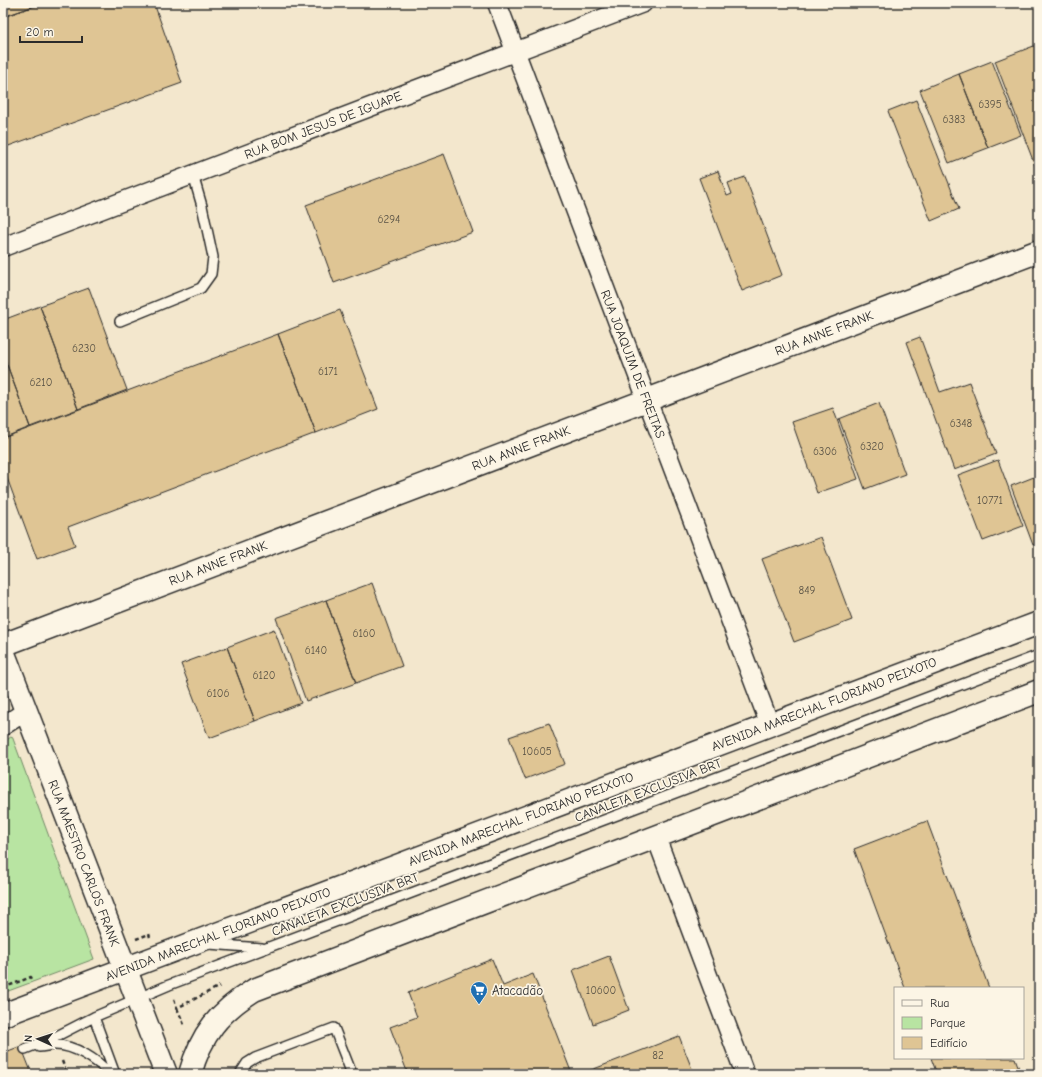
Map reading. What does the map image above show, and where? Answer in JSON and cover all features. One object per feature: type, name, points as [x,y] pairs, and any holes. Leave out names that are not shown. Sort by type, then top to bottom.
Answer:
[{"type":"main road","name":"RUA ANNE FRANK","points":[[3,646],[1039,251]]},
{"type":"main road","name":"AVENIDA MARECHAL FLORIANO PEIXOTO","points":[[3,1015],[1039,623]]},
{"type":"main road","name":"RUA MAESTRO CARLOS FRANK","points":[[3,651],[166,1074]]},
{"type":"main road","points":[[190,1074],[210,1028],[222,1014],[238,1000],[254,990],[1039,691]]},
{"type":"street","name":"RUA JOAQUIM DE FREITAS","points":[[497,3],[770,725]]},
{"type":"street","name":"RUA BOM JESUS DE IGUAPE","points":[[3,247],[643,3]]},
{"type":"street","points":[[3,726],[26,710]]},
{"type":"street","points":[[656,837],[745,1074]]},
{"type":"lane","points":[[120,320],[201,288],[211,274],[212,257],[202,206],[193,175]]},
{"type":"lane","name":"CANALETA EXCLUSIVA BRT","points":[[110,1074],[102,1066],[79,1051],[56,1045],[25,1049],[53,1038],[136,998],[1039,655]]},
{"type":"lane","name":"CANALETA EXCLUSIVA BRT","points":[[195,942],[265,948]]},
{"type":"lane","points":[[94,1017],[115,1074]]},
{"type":"lane","points":[[240,1074],[247,1063],[255,1058],[334,1028],[352,1074]]},
{"type":"path","points":[[3,988],[31,977]]},
{"type":"path","points":[[177,1008],[185,1027]]},
{"type":"green space","points":[[12,736],[94,959],[3,993],[3,743]]},
{"type":"building","points":[[3,3],[43,3],[3,17]]},
{"type":"building","points":[[43,3],[154,3],[182,83],[3,148],[3,17]]},
{"type":"building","points":[[1039,44],[1039,176],[995,61]]},
{"type":"building","points":[[992,61],[1021,135],[988,148],[959,74]]},
{"type":"building","points":[[959,74],[988,148],[949,163],[920,90]]},
{"type":"building","points":[[916,100],[959,209],[931,221],[888,111]]},
{"type":"building","points":[[444,154],[473,232],[334,283],[306,205]]},
{"type":"building","points":[[718,171],[727,196],[732,194],[728,183],[745,177],[782,275],[742,291],[699,178]]},
{"type":"building","points":[[89,288],[127,390],[78,409],[40,306]]},
{"type":"building","points":[[40,306],[78,409],[30,427],[3,354],[3,320]]},
{"type":"building","points":[[340,310],[378,409],[316,433],[278,334]]},
{"type":"building","points":[[278,334],[316,433],[68,527],[75,545],[37,559],[3,467],[3,438]]},
{"type":"building","points":[[920,337],[940,392],[969,382],[996,454],[954,470],[907,342]]},
{"type":"building","points":[[3,354],[30,427],[3,438]]},
{"type":"building","points":[[879,403],[905,474],[865,489],[839,419]]},
{"type":"building","points":[[833,408],[858,479],[817,493],[792,422]]},
{"type":"building","points":[[998,460],[1023,526],[983,541],[958,475]]},
{"type":"building","points":[[1039,475],[1039,543],[1033,545],[1011,486]]},
{"type":"building","points":[[821,537],[852,620],[794,642],[762,559]]},
{"type":"building","points":[[372,583],[402,666],[356,683],[326,600]]},
{"type":"building","points":[[326,600],[356,683],[306,701],[276,618]]},
{"type":"building","points":[[274,629],[301,703],[255,721],[227,647]]},
{"type":"building","points":[[227,647],[255,721],[209,738],[181,664]]},
{"type":"building","points":[[549,723],[565,764],[525,779],[509,737]]},
{"type":"building","points":[[927,821],[989,987],[905,987],[854,849]]},
{"type":"building","points":[[609,956],[629,1010],[593,1024],[573,970]]},
{"type":"building","name":"Atacadão","points":[[492,959],[503,986],[533,974],[572,1074],[408,1074],[390,1027],[417,1017],[408,993]]},
{"type":"building","points":[[679,1036],[694,1074],[581,1074]]},
{"type":"building","points":[[21,1046],[32,1074],[3,1074],[3,1053]]},
{"type":"building","points":[[931,1059],[1015,1059],[1021,1074],[937,1074]]},
{"type":"place","name":"Atacadão","points":[[479,1005]]}]
